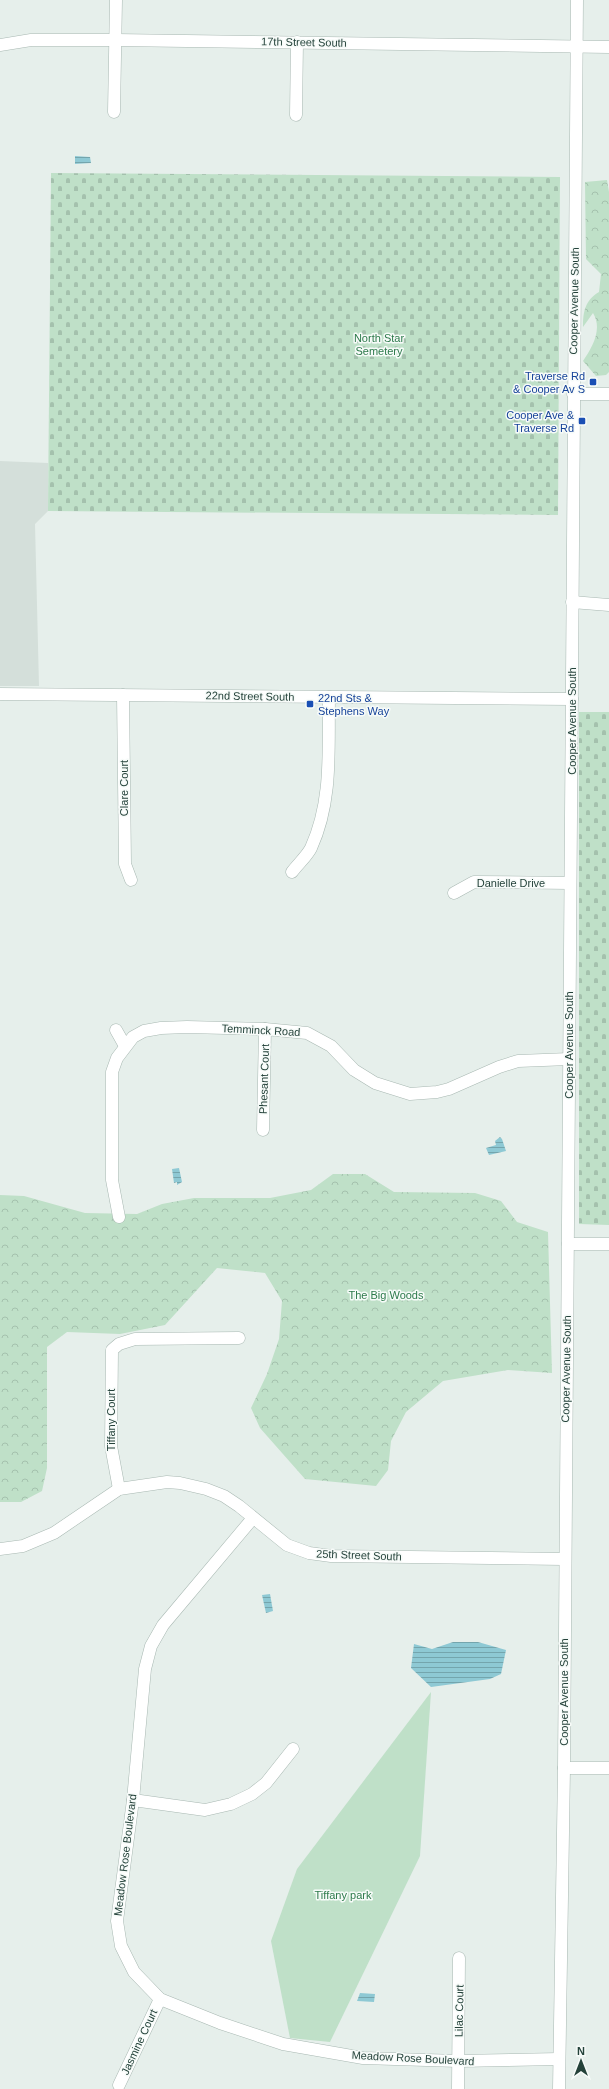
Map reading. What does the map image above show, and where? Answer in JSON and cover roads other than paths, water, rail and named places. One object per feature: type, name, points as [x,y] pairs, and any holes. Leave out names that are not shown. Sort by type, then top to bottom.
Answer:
[{"type":"street","points":[[114,112],[116,0]]},
{"type":"street","name":"Cooper Avenue South","points":[[559,2089],[564,1768],[564,1559],[568,1244],[577,0]]},
{"type":"street","name":"17th Street South","points":[[0,45],[31,40],[116,40],[609,47]]},
{"type":"street","points":[[296,115],[297,42]]},
{"type":"street","points":[[573,394],[609,394]]},
{"type":"street","points":[[572,602],[609,605]]},
{"type":"street","name":"22nd Street South","points":[[0,694],[572,699]]},
{"type":"street","name":"Clare Court","points":[[124,695],[125,864],[131,880]]},
{"type":"street","points":[[292,872],[310,849],[321,820],[328,792],[329,697]]},
{"type":"street","name":"Danielle Drive","points":[[454,893],[474,882],[570,883]]},
{"type":"street","name":"Temminck Road","points":[[119,1217],[112,1180],[112,1082],[117,1058],[133,1037],[144,1032],[161,1028],[266,1029],[307,1033],[331,1046],[354,1070],[375,1083],[410,1094],[437,1092],[449,1089],[499,1067],[518,1061],[569,1059]]},
{"type":"street","name":"Phesant Court","points":[[263,1130],[266,1029]]},
{"type":"street","points":[[116,1030],[125,1046]]},
{"type":"street","points":[[568,1244],[609,1244]]},
{"type":"street","name":"Tiffany Court","points":[[119,1489],[111,1446],[112,1350],[119,1344],[135,1339],[239,1338]]},
{"type":"street","name":"25th Street South","points":[[0,1549],[23,1546],[54,1533],[119,1489],[152,1483],[180,1483],[206,1489],[224,1496],[239,1506],[287,1545],[309,1553],[331,1556],[564,1559]]},
{"type":"street","name":"Meadow Rose Boulevard","points":[[253,1518],[163,1625],[151,1646],[145,1669],[133,1800],[117,1921],[121,1946],[134,1972],[160,1999],[220,2023],[283,2044],[363,2058],[458,2061],[559,2060]]},
{"type":"street","points":[[133,1800],[205,1810],[231,1804],[252,1794],[266,1783],[293,1750]]},
{"type":"street","points":[[564,1768],[609,1768]]},
{"type":"street","name":"Lilac Court","points":[[458,2089],[459,1958]]},
{"type":"street","name":"Jasmine Court","points":[[119,2085],[160,1999]]},
{"type":"water","points":[[75,156],[90,157],[91,163],[75,164]]},
{"type":"water","points":[[500,1137],[506,1151],[489,1155],[486,1148],[496,1145],[495,1141]]},
{"type":"water","points":[[179,1168],[182,1182],[177,1185],[177,1182],[174,1183],[172,1169]]},
{"type":"water","points":[[270,1594],[273,1611],[266,1613],[262,1595]]},
{"type":"water","points":[[453,1642],[478,1642],[506,1650],[501,1674],[490,1679],[431,1687],[411,1668],[414,1644],[432,1649]]},
{"type":"water","points":[[360,1993],[375,1994],[374,2002],[357,2001]]},
{"type":"place","name":"Traverse Rd & Cooper Av S","points":[[593,382]]},
{"type":"place","name":"Cooper Ave & Traverse Rd","points":[[582,421]]},
{"type":"place","name":"22nd Sts & Stephens Way","points":[[310,704]]},
{"type":"park label","name":"North Star Semetery","points":[[379,344]]},
{"type":"park label","name":"The Big Woods","points":[[386,1295]]},
{"type":"park label","name":"Tiffany park","points":[[343,1895]]}]
